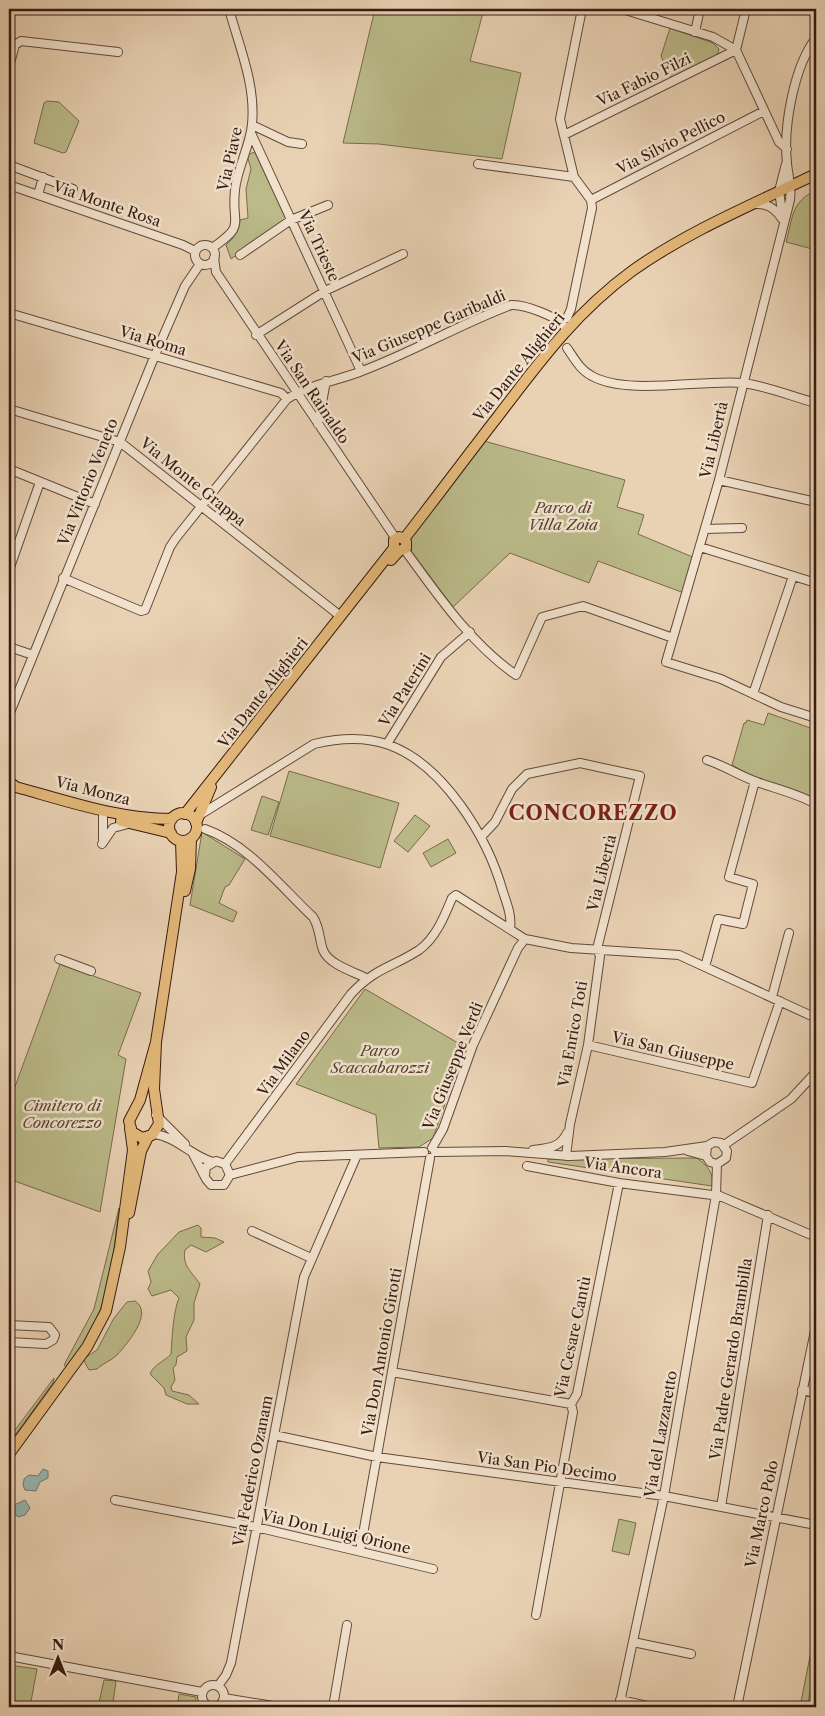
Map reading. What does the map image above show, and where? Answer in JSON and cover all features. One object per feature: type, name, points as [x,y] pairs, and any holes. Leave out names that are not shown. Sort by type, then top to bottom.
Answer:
[{"type":"main road","name":"Via Dante Alighieri","points":[[334,626],[344,619],[566,329],[631,272],[655,256],[751,205],[816,174]]},
{"type":"main road","name":"Via Dante Alighieri","points":[[185,814],[334,626],[339,616],[399,545]]},
{"type":"main road","name":"Via Dante Alighieri","points":[[200,823],[215,778]]},
{"type":"main road","name":"Via Monza","points":[[9,782],[16,786],[108,812],[148,818],[172,819]]},
{"type":"main road","name":"Via Monza","points":[[9,790],[171,833]]},
{"type":"main road","points":[[120,1247],[133,1150],[130,1125],[140,1100],[156,1042],[174,935],[173,921],[186,839],[196,831],[200,823],[191,816],[185,814],[177,815],[172,819],[170,825],[171,833],[186,839]]},
{"type":"main road","points":[[9,1454],[98,1328],[108,1302],[141,1151],[158,1126],[154,1089],[156,1042]]},
{"type":"main road","points":[[133,1114],[139,1109],[146,1108],[156,1116]]},
{"type":"main road","points":[[130,1125],[136,1135],[150,1136]]},
{"type":"street","name":"Via Piave","points":[[212,248],[233,233],[235,226],[235,190],[251,129],[253,96],[229,9]]},
{"type":"street","points":[[558,320],[568,316],[573,302],[591,218],[590,200],[574,177],[560,119],[582,9]]},
{"type":"street","points":[[622,9],[727,43],[736,50],[779,142],[787,149]]},
{"type":"street","points":[[695,32],[700,9]]},
{"type":"street","points":[[736,50],[746,9]]},
{"type":"street","points":[[792,185],[787,162],[787,132],[795,81],[816,38]]},
{"type":"street","points":[[9,67],[15,44],[21,41],[118,52]]},
{"type":"street","name":"Via Fabio Filzi","points":[[564,135],[736,50]]},
{"type":"street","name":"Via Silvio Pellico","points":[[590,200],[764,111]]},
{"type":"street","points":[[251,129],[288,142],[302,144]]},
{"type":"street","name":"Via Trieste","points":[[251,129],[291,220],[362,371]]},
{"type":"street","points":[[779,191],[787,162]]},
{"type":"street","points":[[478,164],[574,177]]},
{"type":"street","points":[[9,165],[73,189]]},
{"type":"street","points":[[38,195],[43,177]]},
{"type":"street","name":"Via Monte Rosa","points":[[9,185],[183,245],[195,251]]},
{"type":"street","name":"Via Libertà","points":[[753,694],[721,679],[666,662],[719,480],[792,185]]},
{"type":"street","name":"Via Libertà","points":[[779,191],[784,223]]},
{"type":"street","points":[[751,205],[763,203],[770,206],[778,213],[784,223]]},
{"type":"street","points":[[240,255],[291,220],[328,204]]},
{"type":"street","points":[[203,245],[212,248],[214,258],[210,263],[200,264],[196,260],[195,251],[203,245]]},
{"type":"street","points":[[256,335],[325,291],[402,254]]},
{"type":"street","name":"Via San Rainaldo","points":[[214,258],[216,272],[256,335],[399,545],[441,602],[499,663],[516,675],[542,617],[583,606],[673,638]]},
{"type":"street","name":"Via Vittorio Veneto","points":[[9,715],[154,355],[185,286],[200,264]]},
{"type":"street","name":"Via Giuseppe Garibaldi","points":[[287,399],[326,381],[362,371],[511,305],[525,307],[558,320],[566,329]]},
{"type":"street","name":"Via Roma","points":[[9,313],[281,393],[287,399]]},
{"type":"street","points":[[567,348],[584,370],[593,377],[607,381],[649,385],[742,383],[816,403]]},
{"type":"street","points":[[318,424],[326,381]]},
{"type":"street","points":[[63,578],[141,611],[145,610],[170,547],[287,399]]},
{"type":"street","name":"Via Monte Grappa","points":[[9,409],[120,442],[339,616]]},
{"type":"street","points":[[9,469],[95,504]]},
{"type":"street","points":[[719,480],[816,502]]},
{"type":"street","points":[[9,570],[40,482]]},
{"type":"street","points":[[705,530],[742,528]]},
{"type":"street","points":[[700,547],[816,583]]},
{"type":"street","points":[[793,576],[753,694],[781,707],[816,718]]},
{"type":"street","name":"Via Paterini","points":[[387,744],[441,657],[470,632]]},
{"type":"street","points":[[9,647],[33,655]]},
{"type":"street","points":[[366,978],[330,959],[324,952],[318,924],[312,917],[248,855],[220,834],[200,823],[314,744],[335,739],[360,738],[387,744],[409,755],[433,772],[457,801],[481,837],[497,871],[511,919],[510,929],[524,939],[571,948],[668,952],[679,955],[816,1018]]},
{"type":"street","points":[[707,760],[728,767],[755,781],[805,798],[816,804]]},
{"type":"street","name":"Via Libertà","points":[[481,837],[495,822],[512,789],[527,774],[580,763],[640,776],[597,949]]},
{"type":"street","points":[[705,967],[718,919],[743,924],[753,884],[729,877],[755,781]]},
{"type":"street","points":[[103,816],[102,844],[113,828],[134,823]]},
{"type":"street","name":"Via Milano","points":[[225,1164],[351,994],[366,978],[420,949],[431,937],[443,918],[452,898],[456,895],[510,929]]},
{"type":"street","points":[[772,997],[789,933]]},
{"type":"street","name":"Via Giuseppe Verdi","points":[[430,1153],[443,1129],[473,1045],[518,948],[524,939]]},
{"type":"street","name":"Via Enrico Toti","points":[[566,1156],[570,1124],[588,1045],[600,956],[597,949]]},
{"type":"street","points":[[59,959],[91,970]]},
{"type":"street","name":"Via San Giuseppe","points":[[588,1045],[752,1083],[780,1002]]},
{"type":"street","points":[[724,1145],[790,1099],[816,1072]]},
{"type":"street","points":[[156,1116],[192,1152],[208,1183],[216,1186],[224,1185],[230,1174],[290,1158],[516,1152],[566,1156],[686,1150],[708,1146],[714,1142],[724,1145],[727,1151],[726,1158],[717,1164],[710,1162],[706,1156],[686,1150]]},
{"type":"street","name":"Via Enrico Toti","points":[[516,1152],[557,1145],[562,1142],[570,1124]]},
{"type":"street","points":[[150,1136],[167,1137],[213,1162],[225,1164],[230,1174]]},
{"type":"street","points":[[706,1156],[708,1146]]},
{"type":"street","name":"Via Don Antonio Girotti","points":[[360,1552],[430,1153]]},
{"type":"street","name":"Via Federico Ozanam","points":[[218,1686],[226,1675],[230,1663],[304,1277],[357,1155]]},
{"type":"street","points":[[204,1175],[206,1167],[213,1162]]},
{"type":"street","name":"Via del Lazzaretto","points":[[619,1703],[664,1496],[716,1195],[717,1164]]},
{"type":"street","name":"Via Ancora","points":[[527,1166],[619,1183],[716,1195],[768,1215],[816,1237]]},
{"type":"street","name":"Via Cesare Cantù","points":[[536,1615],[573,1412],[571,1404],[577,1394],[619,1183]]},
{"type":"street","name":"Via Padre Gerardo Brambilla","points":[[721,1507],[768,1215]]},
{"type":"street","points":[[252,1231],[311,1258]]},
{"type":"street","points":[[9,1325],[49,1327],[53,1330],[55,1336],[53,1340],[46,1344],[9,1342]]},
{"type":"street","name":"Via Marco Polo","points":[[737,1707],[816,1326]]},
{"type":"street","points":[[392,1372],[571,1404]]},
{"type":"street","points":[[802,1390],[816,1393]]},
{"type":"street","name":"Via San Pio Decimo","points":[[274,1435],[377,1456],[664,1496],[816,1524]]},
{"type":"street","name":"Via Don Luigi Orione","points":[[116,1500],[256,1527],[433,1569]]},
{"type":"street","points":[[333,1707],[347,1625]]},
{"type":"street","points":[[633,1642],[691,1654]]},
{"type":"street","points":[[9,1656],[202,1692]]},
{"type":"street","points":[[209,1685],[218,1686],[223,1691],[224,1698],[218,1706],[207,1706],[203,1701],[202,1692],[209,1685]]},
{"type":"street","points":[[224,1698],[279,1707]]},
{"type":"street","points":[[619,1703],[652,1707]]},
{"type":"green space","points":[[375,9],[484,9],[470,61],[521,73],[502,159],[379,144],[343,143]]},
{"type":"green space","points":[[670,28],[713,43],[719,49],[717,56],[671,78],[661,56]]},
{"type":"green space","points":[[47,101],[59,102],[79,121],[66,152],[63,153],[34,143],[44,103]]},
{"type":"green space","points":[[255,152],[287,219],[231,259],[226,245],[236,234],[240,220],[248,218],[246,189],[251,169],[247,155]]},
{"type":"green space","points":[[816,190],[816,250],[786,242],[797,205]]},
{"type":"green space","name":"Parco di Villa Zoia","points":[[484,441],[625,480],[617,507],[644,515],[638,534],[695,558],[684,593],[598,561],[589,583],[510,553],[453,607],[411,551],[411,538]]},
{"type":"green space","points":[[768,713],[816,730],[816,800],[755,778],[732,765],[744,723],[747,720],[764,725]]},
{"type":"green space","points":[[289,771],[399,803],[380,868],[270,836]]},
{"type":"green space","points":[[262,796],[279,802],[268,835],[251,830]]},
{"type":"green space","points":[[415,815],[430,826],[408,852],[394,841]]},
{"type":"green space","points":[[202,832],[245,859],[229,885],[225,887],[219,903],[237,912],[233,922],[190,905]]},
{"type":"green space","points":[[448,839],[456,853],[431,867],[423,853]]},
{"type":"green space","name":"Cimitero di Concorezzo","points":[[60,964],[141,993],[118,1055],[126,1059],[100,1212],[9,1179],[9,1103]]},
{"type":"green space","name":"Parco Scaccabarozzi","points":[[365,989],[465,1047],[433,1138],[419,1147],[379,1148],[376,1115],[296,1084]]},
{"type":"green space","points":[[697,1158],[709,1170],[712,1177],[712,1186],[548,1162],[548,1159]]},
{"type":"green space","points":[[119,1208],[111,1268],[100,1311],[88,1336],[66,1367],[64,1365],[94,1309]]},
{"type":"green space","points":[[198,1225],[201,1228],[201,1237],[215,1238],[224,1242],[206,1252],[191,1245],[185,1250],[186,1265],[200,1284],[194,1303],[194,1320],[186,1337],[187,1351],[177,1357],[176,1365],[173,1368],[175,1380],[171,1387],[172,1391],[189,1395],[199,1404],[187,1404],[166,1395],[164,1388],[150,1374],[154,1368],[171,1354],[174,1318],[179,1298],[171,1290],[152,1296],[148,1289],[151,1282],[148,1271],[158,1254],[179,1232]]},
{"type":"green space","points":[[135,1301],[140,1306],[142,1313],[132,1336],[115,1357],[97,1369],[89,1370],[83,1359],[97,1350],[114,1318],[127,1302]]},
{"type":"green space","points":[[54,1378],[53,1383],[9,1443],[9,1438]]},
{"type":"green space","points":[[619,1519],[636,1523],[629,1555],[612,1551]]},
{"type":"green space","points":[[816,1626],[816,1664],[807,1707],[800,1707]]},
{"type":"green space","points":[[9,1665],[37,1669],[30,1707],[9,1707]]},
{"type":"green space","points":[[104,1680],[116,1681],[113,1703],[135,1707],[98,1707]]},
{"type":"green space","points":[[179,1694],[196,1697],[195,1707],[177,1707]]},
{"type":"water","points":[[43,1469],[48,1471],[48,1478],[40,1482],[36,1491],[25,1490],[23,1485],[24,1479],[29,1475],[38,1476]]},
{"type":"water","points":[[25,1500],[30,1508],[25,1515],[18,1517],[10,1507]]},
{"type":"district","name":"CONCOREZZO","points":[[593,813]]}]
